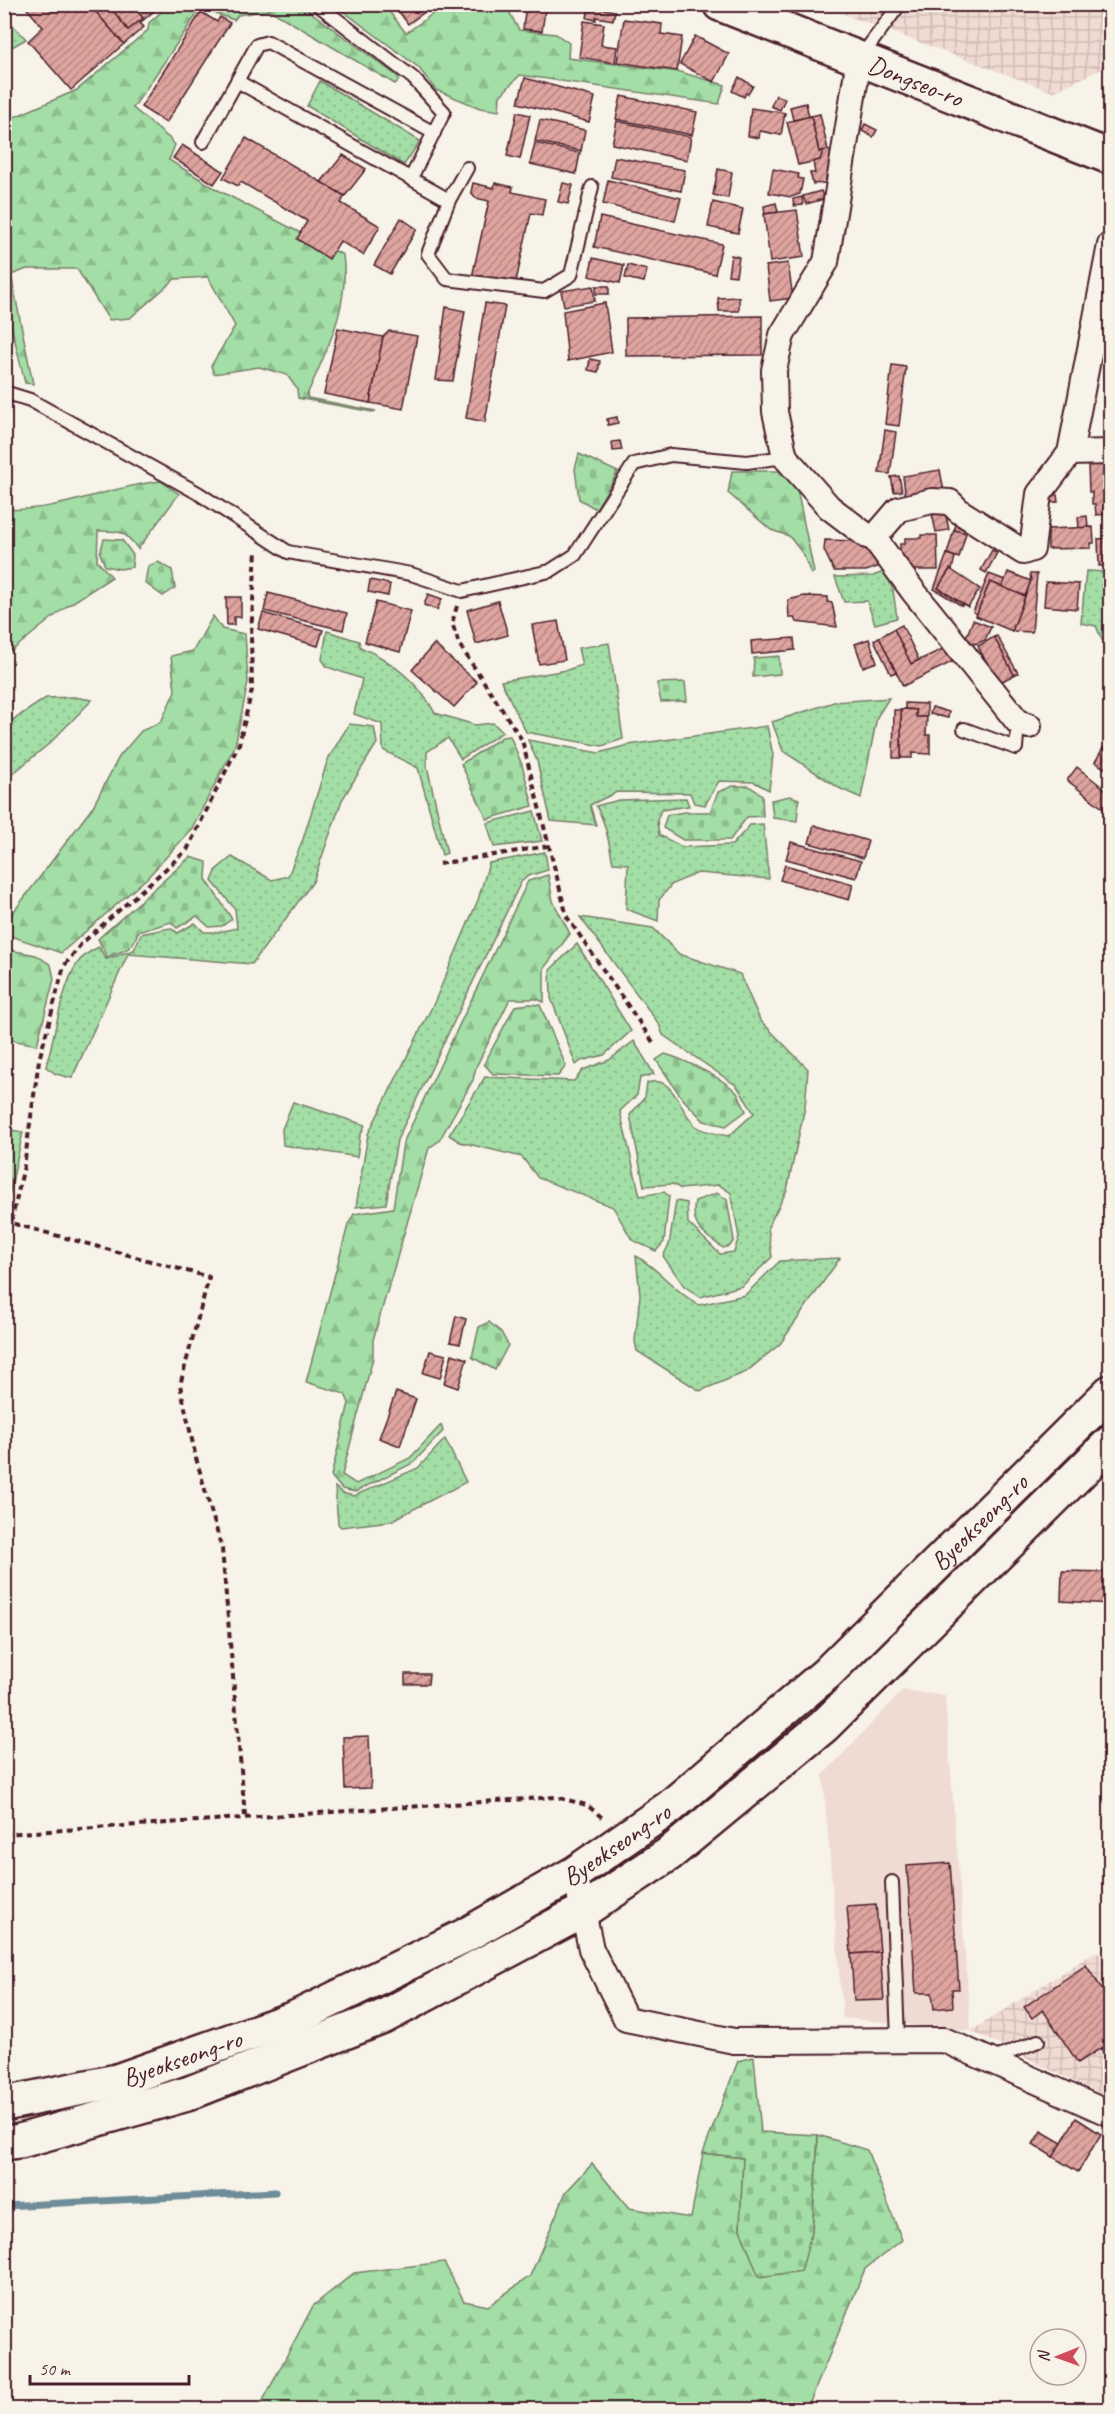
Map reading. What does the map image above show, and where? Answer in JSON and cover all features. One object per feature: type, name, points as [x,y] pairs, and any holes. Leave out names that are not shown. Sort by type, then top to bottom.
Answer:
[{"type":"main road","name":"Dongseo-ro","points":[[720,4],[1110,156]]},
{"type":"main road","name":"Byeokseong-ro","points":[[4,2104],[117,2081],[295,2018],[464,1936],[575,1872],[670,1807],[826,1674],[1110,1392]]},
{"type":"main road","name":"Byeokseong-ro","points":[[4,2143],[187,2094],[383,2018],[583,1911],[669,1854],[824,1726],[1110,1443]]},
{"type":"street","points":[[859,59],[826,262],[782,335],[774,370],[774,412],[785,457],[829,507],[867,536],[874,538],[913,591],[1024,724]]},
{"type":"street","points":[[874,538],[899,508],[932,501],[950,502],[959,511],[1023,552],[1032,549],[1039,494],[1070,453],[1110,245]]},
{"type":"street","points":[[1070,453],[1110,452]]},
{"type":"street","points":[[575,1872],[591,1949],[626,2019],[734,2041],[944,2040],[1110,2114]]},
{"type":"lane","points":[[317,4],[413,78],[444,112],[411,178]]},
{"type":"lane","points":[[859,59],[900,4]]},
{"type":"lane","points":[[203,142],[257,45],[268,42],[434,134]]},
{"type":"lane","points":[[237,81],[450,200]]},
{"type":"lane","points":[[467,168],[450,200],[429,254],[447,279],[544,291],[572,275],[592,187]]},
{"type":"lane","points":[[4,392],[30,400],[198,493],[288,552],[411,574],[462,591],[550,572],[575,555],[634,464],[671,455],[747,462],[785,457]]},
{"type":"lane","points":[[964,729],[1016,748],[1024,724]]},
{"type":"lane","points":[[892,1882],[898,2040]]},
{"type":"lane","points":[[989,2061],[1038,2042]]},
{"type":"path","points":[[245,1816],[222,1549],[196,1458],[180,1385],[209,1277],[11,1223],[24,1166],[39,1060],[64,966],[81,944],[187,850],[239,744],[252,690],[251,635],[257,532]]},
{"type":"path","points":[[462,591],[452,623],[455,633],[459,644],[522,740],[567,917],[655,1045]]},
{"type":"path","points":[[439,864],[548,846]]},
{"type":"path","points":[[4,1834],[245,1816],[556,1797],[587,1805],[626,1837]]},
{"type":"shaded area","points":[[819,5],[1110,5],[1110,65],[1053,92]]},
{"type":"shaded area","points":[[903,1690],[945,1696],[971,2031],[843,2018],[823,1775]]},
{"type":"shaded area","points":[[1095,1952],[1110,1958],[1110,2099],[971,2031]]},
{"type":"green space","points":[[497,4],[506,6],[519,30],[556,34],[569,43],[568,58],[680,72],[725,85],[719,104],[520,75],[500,96],[499,111],[480,108],[436,90],[418,67],[335,5],[384,5],[406,33],[445,5]]},
{"type":"green space","points":[[169,5],[301,5],[397,76],[399,80],[395,84],[270,10],[238,15],[234,20],[201,8],[133,108],[175,145],[169,160],[216,189],[343,255],[344,274],[340,310],[329,344],[307,395],[308,398],[376,411],[298,398],[297,389],[287,375],[259,367],[214,374],[211,366],[235,326],[208,277],[175,279],[130,318],[109,320],[77,269],[27,269],[11,275],[33,384],[25,383],[5,307],[5,121],[77,90],[148,30],[149,23]]},
{"type":"green space","points":[[4,16],[26,39],[5,51],[4,51]]},
{"type":"green space","points":[[320,81],[420,141],[404,165],[307,106]]},
{"type":"green space","points":[[579,454],[618,472],[596,509],[579,499],[575,469]]},
{"type":"green space","points":[[732,471],[781,471],[797,489],[814,572],[811,574],[803,554],[789,536],[771,530],[728,493]]},
{"type":"green space","points":[[161,481],[179,494],[138,549],[129,538],[121,533],[98,531],[97,561],[112,577],[67,606],[5,656],[5,509],[44,507]]},
{"type":"green space","points":[[104,539],[122,540],[133,555],[132,567],[120,569],[105,566],[100,553]]},
{"type":"green space","points":[[158,562],[172,570],[175,588],[163,596],[145,583],[148,566]]},
{"type":"green space","points":[[886,571],[893,590],[897,618],[875,624],[867,601],[844,602],[835,577],[873,576]]},
{"type":"green space","points":[[1086,571],[1110,572],[1110,639],[1102,640],[1096,626],[1081,623]]},
{"type":"green space","points":[[213,616],[222,629],[245,634],[248,682],[235,746],[191,830],[147,878],[61,953],[5,934],[5,920],[12,914],[92,808],[119,757],[141,731],[161,722],[175,691],[171,656],[193,651]]},
{"type":"green space","points":[[327,631],[359,641],[360,647],[393,666],[413,683],[435,713],[475,725],[493,723],[503,732],[461,759],[448,738],[427,752],[427,766],[447,853],[442,855],[418,768],[383,750],[382,724],[354,714],[362,679],[327,667],[322,659]]},
{"type":"green space","points":[[609,643],[623,739],[602,746],[526,732],[501,681],[567,670],[582,665],[578,648]]},
{"type":"green space","points":[[779,656],[780,674],[753,677],[754,658]]},
{"type":"green space","points":[[685,682],[687,701],[661,702],[657,683]]},
{"type":"green space","points":[[74,697],[92,700],[50,743],[5,780],[5,725],[46,698]]},
{"type":"green space","points":[[889,698],[877,717],[861,798],[839,788],[783,751],[772,722],[834,702]]},
{"type":"green space","points":[[349,724],[374,727],[377,743],[342,800],[313,882],[252,964],[128,954],[72,1078],[56,1074],[46,1067],[67,985],[77,964],[87,954],[99,947],[106,959],[134,950],[141,934],[170,928],[178,933],[195,923],[204,932],[237,928],[235,909],[212,881],[217,869],[232,857],[272,880],[288,876],[303,839],[328,759]]},
{"type":"green space","points":[[767,726],[773,755],[769,790],[754,782],[719,781],[705,805],[694,803],[690,793],[617,792],[590,805],[596,825],[551,821],[537,761],[528,740],[599,753],[628,745]]},
{"type":"green space","points":[[510,736],[522,765],[533,806],[487,819],[461,764],[502,737]]},
{"type":"green space","points":[[733,786],[749,786],[762,795],[763,816],[747,817],[730,840],[683,840],[663,828],[667,815],[710,812],[718,792]]},
{"type":"green space","points":[[790,796],[799,799],[797,821],[773,818],[771,800]]},
{"type":"green space","points":[[686,798],[689,806],[661,810],[657,820],[659,835],[682,847],[732,845],[750,825],[763,824],[769,879],[698,873],[672,884],[659,900],[658,921],[626,909],[628,864],[613,863],[605,826],[596,806],[619,800]]},
{"type":"green space","points":[[534,811],[542,841],[494,847],[487,823]]},
{"type":"green space","points":[[545,852],[548,870],[528,876],[521,882],[397,1140],[386,1204],[356,1207],[368,1134],[434,1003],[478,900],[489,863]]},
{"type":"green space","points":[[190,857],[207,862],[206,879],[232,919],[222,926],[209,927],[197,916],[177,928],[171,922],[138,932],[130,946],[107,957],[98,939]]},
{"type":"green space","points":[[548,875],[553,901],[570,934],[544,968],[544,1002],[537,999],[510,999],[476,1067],[473,1080],[439,1141],[429,1148],[373,1340],[373,1358],[342,1475],[356,1484],[410,1458],[441,1425],[443,1431],[413,1463],[355,1492],[342,1489],[331,1476],[349,1403],[345,1394],[306,1382],[348,1225],[354,1214],[393,1208],[403,1143],[528,881]]},
{"type":"green space","points":[[580,917],[653,928],[679,954],[740,974],[760,1020],[808,1069],[805,1107],[787,1190],[768,1227],[772,1257],[742,1286],[700,1297],[684,1286],[663,1256],[669,1245],[676,1201],[687,1203],[688,1223],[720,1254],[734,1252],[739,1237],[731,1193],[719,1185],[681,1189],[673,1184],[644,1186],[630,1115],[645,1097],[647,1083],[656,1082],[671,1089],[691,1121],[704,1130],[729,1136],[754,1113],[737,1086],[663,1035],[659,1024]]},
{"type":"green space","points":[[577,944],[631,1031],[604,1055],[581,1061],[576,1065],[551,998],[550,970]]},
{"type":"green space","points":[[4,949],[36,955],[51,965],[54,979],[37,1045],[5,1039]]},
{"type":"green space","points":[[540,1005],[566,1066],[558,1076],[493,1074],[484,1064],[515,1006]]},
{"type":"green space","points":[[634,1041],[654,1074],[640,1078],[637,1095],[620,1111],[640,1196],[664,1192],[669,1196],[664,1242],[656,1251],[632,1240],[613,1207],[538,1178],[522,1157],[460,1142],[449,1135],[485,1077],[574,1081],[583,1070],[609,1060]]},
{"type":"green space","points":[[665,1054],[693,1065],[723,1082],[737,1093],[746,1111],[726,1126],[704,1121],[682,1098],[656,1060]]},
{"type":"green space","points":[[293,1102],[365,1125],[360,1136],[357,1157],[283,1145],[282,1129]]},
{"type":"green space","points":[[4,1129],[23,1132],[5,1214]]},
{"type":"green space","points":[[717,1193],[727,1200],[734,1240],[730,1246],[723,1248],[700,1229],[694,1210],[695,1201]]},
{"type":"green space","points":[[636,1256],[699,1305],[745,1295],[780,1261],[840,1258],[780,1344],[746,1372],[700,1391],[637,1351],[635,1341],[640,1295]]},
{"type":"green space","points":[[489,1322],[501,1332],[508,1345],[495,1370],[472,1357],[479,1327]]},
{"type":"green space","points":[[445,1439],[466,1482],[391,1521],[341,1527],[338,1524],[335,1487],[342,1493],[354,1496],[418,1468]]},
{"type":"green space","points":[[754,2057],[761,2132],[818,2135],[812,2231],[801,2271],[759,2277],[740,2229],[743,2158],[703,2153],[738,2061]]},
{"type":"green space","points":[[818,2135],[867,2150],[902,2240],[865,2269],[807,2409],[258,2410],[313,2306],[354,2273],[444,2262],[464,2301],[488,2306],[530,2276],[566,2192],[592,2164],[629,2208],[691,2218],[703,2153],[743,2158],[740,2229],[759,2276],[801,2271],[812,2231]]},
{"type":"building","points":[[23,4],[89,4],[124,44],[71,90],[28,41],[43,27]]},
{"type":"building","points":[[89,4],[108,4],[128,30],[143,18],[138,12],[146,4],[162,4],[140,23],[144,27],[124,44]]},
{"type":"building","points":[[108,4],[146,4],[138,12],[143,18],[128,30]]},
{"type":"building","points":[[422,4],[426,11],[408,24],[394,5]]},
{"type":"building","points":[[526,4],[546,4],[542,31],[523,29]]},
{"type":"building","points":[[589,6],[615,11],[613,20],[587,18]]},
{"type":"building","points":[[201,12],[217,22],[220,17],[230,23],[166,123],[141,107]]},
{"type":"building","points":[[624,19],[662,24],[661,34],[682,37],[677,71],[617,62]]},
{"type":"building","points":[[584,21],[604,24],[601,45],[617,47],[615,63],[579,57]]},
{"type":"building","points":[[695,36],[729,54],[714,82],[680,64]]},
{"type":"building","points":[[739,77],[753,86],[744,97],[732,91]]},
{"type":"building","points":[[525,78],[595,97],[589,122],[518,103]]},
{"type":"building","points":[[776,95],[785,99],[780,110],[771,106]]},
{"type":"building","points":[[621,96],[697,112],[692,135],[616,119]]},
{"type":"building","points":[[806,103],[809,117],[793,120],[790,107]]},
{"type":"building","points":[[751,108],[785,113],[781,135],[760,131],[759,138],[748,136]]},
{"type":"building","points":[[517,112],[530,115],[520,159],[507,156]]},
{"type":"building","points":[[820,114],[828,150],[819,152],[811,116]]},
{"type":"building","points":[[811,116],[819,152],[823,151],[820,160],[798,165],[787,122]]},
{"type":"building","points":[[540,120],[585,130],[581,151],[535,141]]},
{"type":"building","points":[[617,121],[691,137],[687,160],[612,144]]},
{"type":"building","points":[[865,124],[877,130],[873,137],[862,131]]},
{"type":"building","points":[[246,138],[345,196],[341,203],[380,226],[363,255],[340,241],[329,259],[297,239],[307,221],[241,182],[238,186],[223,178]]},
{"type":"building","points":[[535,143],[580,153],[576,174],[530,164]]},
{"type":"building","points":[[182,145],[223,171],[214,184],[173,158]]},
{"type":"building","points":[[828,150],[832,153],[825,183],[813,184],[810,173],[815,173],[813,162],[820,160],[823,151]]},
{"type":"building","points":[[343,155],[366,169],[345,196],[321,182]]},
{"type":"building","points":[[615,157],[685,170],[681,191],[611,177]]},
{"type":"building","points":[[718,169],[732,172],[728,198],[713,195]]},
{"type":"building","points":[[773,169],[799,174],[798,178],[803,179],[800,194],[791,197],[769,193]]},
{"type":"building","points":[[608,180],[681,198],[675,221],[603,204]]},
{"type":"building","points":[[473,183],[494,188],[495,183],[513,187],[512,192],[545,199],[542,215],[531,213],[515,286],[472,277],[489,201],[476,198],[471,192]]},
{"type":"building","points":[[563,183],[573,185],[568,204],[558,202]]},
{"type":"building","points":[[821,191],[824,199],[806,204],[803,196]]},
{"type":"building","points":[[802,197],[803,205],[794,206],[793,199]]},
{"type":"building","points":[[713,202],[743,209],[738,233],[708,227]]},
{"type":"building","points":[[776,203],[778,212],[765,214],[764,206]]},
{"type":"building","points":[[797,210],[804,257],[770,262],[764,214]]},
{"type":"building","points":[[600,217],[722,244],[715,274],[594,247]]},
{"type":"building","points":[[401,218],[417,229],[390,274],[374,265]]},
{"type":"building","points":[[731,255],[739,257],[736,276],[728,275]]},
{"type":"building","points":[[593,258],[624,265],[620,283],[589,276]]},
{"type":"building","points":[[788,263],[793,298],[770,301],[766,266]]},
{"type":"building","points":[[628,265],[647,270],[644,282],[625,278]]},
{"type":"building","points":[[593,286],[595,301],[564,306],[561,291]]},
{"type":"building","points":[[596,286],[609,286],[609,294],[596,294]]},
{"type":"building","points":[[739,297],[739,311],[719,311],[718,298]]},
{"type":"building","points":[[485,303],[505,306],[485,422],[466,418]]},
{"type":"building","points":[[605,303],[612,352],[568,361],[563,311]]},
{"type":"building","points":[[446,307],[465,311],[453,381],[436,380]]},
{"type":"building","points":[[762,316],[762,355],[626,356],[626,318]]},
{"type":"building","points":[[338,328],[383,337],[370,403],[324,394]]},
{"type":"building","points":[[389,331],[417,336],[403,409],[370,403],[383,337]]},
{"type":"building","points":[[590,359],[600,361],[598,372],[588,370]]},
{"type":"building","points":[[892,365],[906,367],[899,426],[885,424]]},
{"type":"building","points":[[617,417],[618,423],[608,425],[607,419]]},
{"type":"building","points":[[885,430],[896,432],[890,474],[879,473]]},
{"type":"building","points":[[620,441],[622,450],[613,451],[612,442]]},
{"type":"building","points":[[1110,464],[1109,514],[1096,515],[1095,504],[1092,504],[1092,492],[1089,492],[1088,465]]},
{"type":"building","points":[[940,470],[944,492],[906,499],[903,476]]},
{"type":"building","points":[[899,476],[902,491],[894,492],[891,477]]},
{"type":"building","points":[[1045,495],[1057,495],[1058,502],[1045,503]]},
{"type":"building","points":[[944,507],[949,530],[936,532],[931,509]]},
{"type":"building","points":[[1087,516],[1088,527],[1079,528],[1078,517]]},
{"type":"building","points":[[956,525],[967,531],[966,533],[954,530]]},
{"type":"building","points":[[1093,527],[1094,543],[1091,543],[1091,548],[1048,549],[1048,529]]},
{"type":"building","points":[[954,530],[966,533],[959,558],[947,554]]},
{"type":"building","points":[[922,535],[937,535],[938,570],[905,570],[900,564],[900,544],[905,544],[905,538],[922,538]]},
{"type":"building","points":[[1110,538],[1110,566],[1099,566],[1098,539]]},
{"type":"building","points":[[825,540],[857,541],[876,558],[880,566],[866,571],[834,571],[824,550]]},
{"type":"building","points":[[992,550],[997,553],[986,573],[981,570]]},
{"type":"building","points":[[947,554],[955,557],[952,570],[950,569],[938,588],[963,604],[962,606],[934,589]]},
{"type":"building","points":[[950,569],[980,589],[968,607],[938,588]]},
{"type":"building","points":[[1008,572],[1031,581],[1025,596],[1002,587]]},
{"type":"building","points":[[989,574],[1005,580],[1002,587],[990,582],[977,614],[973,612]]},
{"type":"building","points":[[1030,574],[1037,574],[1032,632],[1012,631],[1031,581]]},
{"type":"building","points":[[370,580],[390,584],[388,596],[368,592]]},
{"type":"building","points":[[990,582],[1025,596],[1012,631],[976,616]]},
{"type":"building","points":[[1046,582],[1079,584],[1077,609],[1044,606]]},
{"type":"building","points":[[268,593],[347,613],[343,630],[264,611]]},
{"type":"building","points":[[428,594],[442,599],[437,610],[424,605]]},
{"type":"building","points":[[804,596],[828,597],[827,602],[832,603],[837,627],[796,622],[794,618],[789,618],[788,600]]},
{"type":"building","points":[[226,597],[241,597],[241,617],[234,617],[234,625],[227,625]]},
{"type":"building","points":[[498,601],[508,635],[476,644],[467,610]]},
{"type":"building","points":[[376,602],[411,611],[400,652],[365,642]]},
{"type":"building","points":[[263,613],[323,630],[318,646],[258,629]]},
{"type":"building","points":[[973,620],[991,627],[985,640],[976,644],[965,640]]},
{"type":"building","points":[[558,621],[565,660],[539,664],[532,625]]},
{"type":"building","points":[[902,625],[919,660],[911,664],[894,629]]},
{"type":"building","points":[[894,629],[911,664],[949,646],[956,660],[903,686],[879,637]]},
{"type":"building","points":[[997,636],[1018,673],[1014,675],[994,637]]},
{"type":"building","points":[[879,637],[896,672],[891,674],[874,640]]},
{"type":"building","points":[[994,637],[1014,675],[997,684],[978,646]]},
{"type":"building","points":[[794,638],[795,650],[752,654],[751,641]]},
{"type":"building","points":[[869,639],[877,662],[863,667],[855,644]]},
{"type":"building","points":[[434,644],[477,682],[454,707],[412,670]]},
{"type":"building","points":[[905,703],[927,704],[927,717],[916,717],[916,710],[905,709]]},
{"type":"building","points":[[932,707],[949,712],[948,718],[930,714]]},
{"type":"building","points":[[894,710],[901,710],[901,758],[893,758]]},
{"type":"building","points":[[901,710],[916,710],[916,717],[927,717],[926,735],[930,735],[930,754],[912,753],[912,758],[901,758]]},
{"type":"building","points":[[1103,748],[1110,753],[1109,771],[1095,762]]},
{"type":"building","points":[[1077,767],[1110,793],[1109,813],[1067,780]]},
{"type":"building","points":[[814,825],[868,841],[863,858],[809,843]]},
{"type":"building","points":[[791,842],[861,861],[856,878],[786,859]]},
{"type":"building","points":[[785,865],[853,884],[849,900],[780,880]]},
{"type":"building","points":[[456,1316],[466,1319],[460,1344],[450,1342]]},
{"type":"building","points":[[430,1351],[446,1355],[440,1378],[423,1373]]},
{"type":"building","points":[[452,1354],[467,1359],[458,1388],[444,1383]]},
{"type":"building","points":[[396,1392],[416,1399],[400,1446],[379,1438]]},
{"type":"building","points":[[1062,1571],[1110,1572],[1110,1604],[1061,1601]]},
{"type":"building","points":[[405,1674],[429,1674],[428,1684],[405,1684]]},
{"type":"building","points":[[369,1736],[371,1788],[345,1789],[343,1737]]},
{"type":"building","points":[[950,1863],[959,1989],[952,1989],[953,2007],[934,2009],[932,1993],[916,1993],[907,1866]]},
{"type":"building","points":[[876,1904],[880,1952],[851,1954],[847,1906]]},
{"type":"building","points":[[880,1952],[884,2000],[854,2001],[851,1954]]},
{"type":"building","points":[[1086,1965],[1110,2001],[1110,2042],[1078,2063],[1043,2010],[1032,2018],[1024,2007]]},
{"type":"building","points":[[1110,2042],[1110,2063],[1101,2049]]},
{"type":"building","points":[[1076,2118],[1101,2134],[1078,2172],[1053,2157]]},
{"type":"building","points":[[1041,2131],[1062,2143],[1053,2157],[1033,2144]]},
{"type":"waterway","points":[[4,2206],[275,2192]]}]
